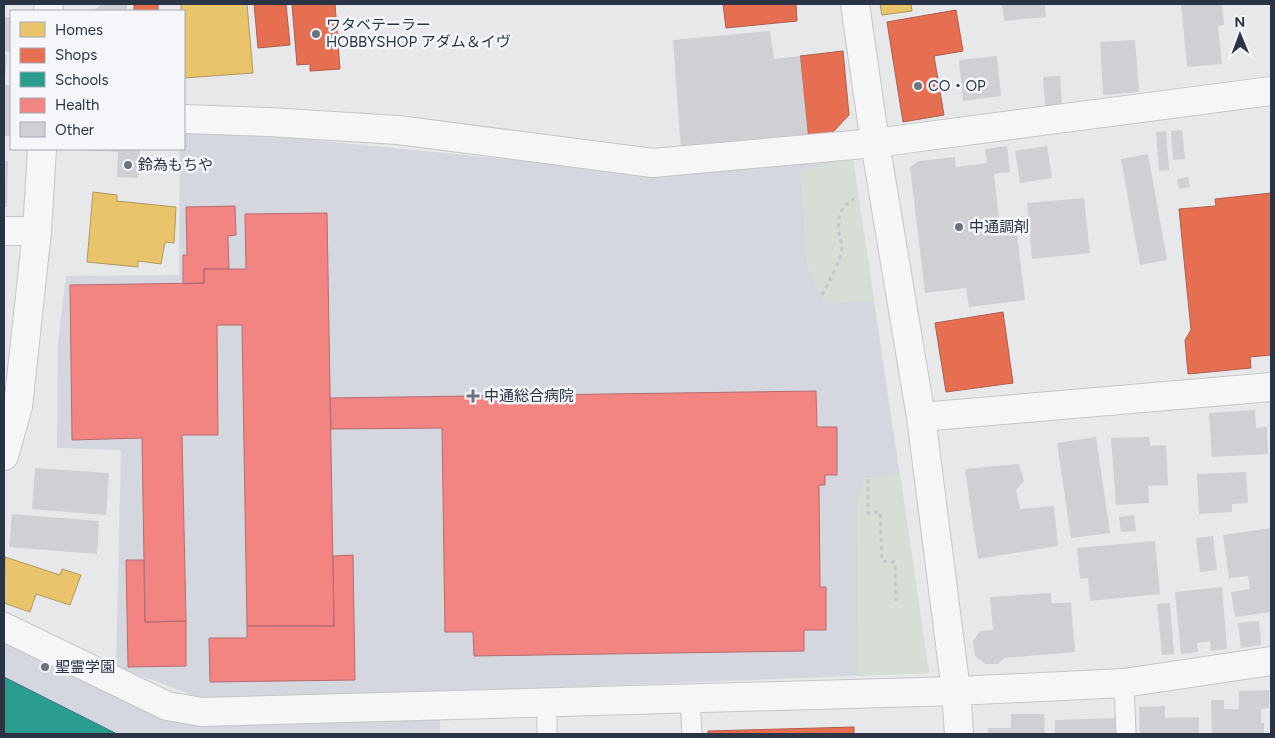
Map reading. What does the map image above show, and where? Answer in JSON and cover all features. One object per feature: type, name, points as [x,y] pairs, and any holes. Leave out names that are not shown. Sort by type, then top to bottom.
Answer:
[{"type":"street","points":[[855,4],[875,143],[921,418],[956,691],[958,734]]},
{"type":"street","points":[[185,119],[398,130],[652,163],[875,143],[1271,91]]},
{"type":"street","points":[[4,456],[18,407],[37,230],[42,150]]},
{"type":"street","points":[[4,231],[37,230]]},
{"type":"street","points":[[921,418],[1271,387]]},
{"type":"street","points":[[4,627],[167,706],[202,712],[956,691],[1124,683],[1271,661]]},
{"type":"lane","points":[[1124,683],[1126,734]]},
{"type":"lane","points":[[690,699],[692,734]]},
{"type":"lane","points":[[547,702],[547,734]]},
{"type":"path","points":[[822,295],[835,270],[842,248],[838,230],[840,211],[855,198]]},
{"type":"path","points":[[868,479],[868,513],[880,512],[882,561],[895,562],[896,600]]},
{"type":"shaded area","name":"中通総合病院","points":[[232,132],[567,165],[853,159],[929,673],[207,701],[116,666],[121,450],[57,448],[58,343],[66,276],[179,275],[180,150],[185,150],[185,133]]},
{"type":"shaded area","points":[[853,159],[874,301],[824,303],[807,266],[800,170]]},
{"type":"shaded area","points":[[900,473],[929,673],[858,676],[857,501],[865,478]]},
{"type":"shaded area","name":"聖霊学園","points":[[4,627],[167,706],[440,706],[440,734],[4,734]]},
{"type":"building: Homes","points":[[181,4],[247,4],[253,73],[185,78],[185,10],[181,10]]},
{"type":"building: Homes","points":[[880,4],[911,4],[912,11],[882,15]]},
{"type":"building: Homes","points":[[93,192],[117,195],[117,201],[176,207],[174,243],[165,242],[161,264],[138,261],[138,267],[87,262]]},
{"type":"building: Homes","points":[[5,557],[60,575],[62,569],[81,575],[70,605],[36,594],[30,612],[4,603]]},
{"type":"building: Shops","points":[[134,4],[158,4],[158,10],[134,10]]},
{"type":"building: Shops","points":[[254,4],[286,4],[290,45],[258,48]]},
{"type":"building: Shops","name":"ワタベテーラー HOBBYSHOP アダム＆イヴ","points":[[292,4],[335,4],[340,69],[310,71],[310,64],[297,65]]},
{"type":"building: Shops","points":[[723,4],[796,4],[797,21],[726,28]]},
{"type":"building: Shops","name":"CO・OP","points":[[956,10],[963,51],[934,56],[944,115],[903,122],[887,22]]},
{"type":"building: Shops","points":[[843,51],[849,115],[833,132],[808,135],[800,56]]},
{"type":"building: Shops","points":[[1271,193],[1271,355],[1250,357],[1251,368],[1188,374],[1185,340],[1191,330],[1179,209],[1216,206],[1215,199]]},
{"type":"building: Shops","points":[[1003,312],[1013,383],[946,392],[935,323]]},
{"type":"building: Shops","points":[[854,727],[854,734],[708,734],[708,731]]},
{"type":"building: Schools","points":[[4,677],[117,734],[4,734]]},
{"type":"building: Health","points":[[235,206],[236,235],[228,236],[229,269],[204,269],[204,283],[183,284],[183,255],[187,255],[186,207]]},
{"type":"building: Health","points":[[327,213],[334,626],[247,626],[242,325],[217,325],[218,435],[182,435],[186,621],[145,622],[142,438],[72,440],[70,285],[204,283],[204,269],[246,269],[245,214]]},
{"type":"building: Health","points":[[816,391],[817,427],[837,427],[837,475],[825,475],[825,485],[819,485],[820,587],[826,587],[826,630],[804,630],[804,651],[474,656],[473,632],[445,632],[442,428],[331,429],[330,398]]},
{"type":"building: Health","points":[[353,555],[355,680],[210,682],[209,638],[247,638],[247,626],[334,626],[333,556]]},
{"type":"building: Health","points":[[126,560],[144,560],[145,622],[186,621],[186,666],[128,667]]},
{"type":"building: Other","points":[[102,4],[127,4],[127,10],[94,10]]},
{"type":"building: Other","points":[[1002,4],[1045,4],[1046,17],[1004,21]]},
{"type":"building: Other","points":[[1181,4],[1222,4],[1224,25],[1218,26],[1222,64],[1187,67]]},
{"type":"building: Other","points":[[4,17],[10,17],[10,52],[4,51]]},
{"type":"building: Other","points":[[770,31],[774,59],[800,56],[808,135],[681,150],[673,40]]},
{"type":"building: Other","points":[[1135,40],[1139,92],[1103,95],[1100,42]]},
{"type":"building: Other","points":[[4,55],[7,55],[5,81],[4,81]]},
{"type":"building: Other","points":[[997,56],[1001,96],[963,101],[959,60]]},
{"type":"building: Other","points":[[1060,76],[1062,106],[1045,106],[1043,77]]},
{"type":"building: Other","points":[[4,85],[10,85],[10,136],[4,136]]},
{"type":"building: Other","points":[[1182,130],[1185,159],[1173,160],[1171,131]]},
{"type":"building: Other","points":[[1166,131],[1169,170],[1159,171],[1156,132]]},
{"type":"building: Other","name":"中通調剤","points":[[1007,146],[1010,172],[994,174],[1000,228],[1016,226],[1025,300],[969,307],[966,288],[925,293],[910,167],[919,161],[955,157],[956,167],[987,163],[985,149]]},
{"type":"building: Other","points":[[1047,146],[1052,178],[1020,183],[1015,151]]},
{"type":"building: Other","name":"鈴為もちや","points":[[84,150],[140,150],[138,178],[117,177],[118,152]]},
{"type":"building: Other","points":[[1148,154],[1167,260],[1140,265],[1121,159]]},
{"type":"building: Other","points":[[4,161],[8,161],[7,207],[4,207]]},
{"type":"building: Other","points":[[1188,177],[1190,187],[1179,189],[1177,179]]},
{"type":"building: Other","points":[[1084,198],[1090,253],[1032,259],[1027,203]]},
{"type":"building: Other","points":[[1255,410],[1256,428],[1267,427],[1268,454],[1212,457],[1209,413]]},
{"type":"building: Other","points":[[1096,437],[1110,533],[1071,538],[1057,443]]},
{"type":"building: Other","points":[[1149,437],[1150,446],[1166,445],[1168,485],[1148,486],[1149,503],[1116,505],[1111,438]]},
{"type":"building: Other","points":[[1019,464],[1024,481],[1016,490],[1020,509],[1054,506],[1058,546],[978,559],[965,469]]},
{"type":"building: Other","points":[[35,468],[109,473],[106,515],[32,509]]},
{"type":"building: Other","points":[[1246,472],[1248,503],[1232,504],[1232,512],[1199,514],[1197,474]]},
{"type":"building: Other","points":[[12,514],[99,521],[97,554],[9,547]]},
{"type":"building: Other","points":[[1134,515],[1136,531],[1121,532],[1119,517]]},
{"type":"building: Other","points":[[1271,528],[1271,612],[1235,617],[1231,592],[1250,589],[1248,576],[1229,578],[1223,535]]},
{"type":"building: Other","points":[[1213,536],[1217,570],[1200,572],[1196,538]]},
{"type":"building: Other","points":[[1155,541],[1160,594],[1090,601],[1088,578],[1080,579],[1077,548]]},
{"type":"building: Other","points":[[1222,587],[1227,649],[1211,651],[1210,641],[1197,643],[1198,652],[1181,654],[1175,592]]},
{"type":"building: Other","points":[[1051,593],[1051,603],[1071,603],[1075,652],[1004,658],[998,664],[986,664],[975,656],[973,641],[980,631],[993,630],[990,597]]},
{"type":"building: Other","points":[[1170,603],[1174,654],[1162,655],[1157,604]]},
{"type":"building: Other","points":[[1259,621],[1261,645],[1241,648],[1238,623]]},
{"type":"building: Other","points":[[1269,690],[1269,708],[1261,709],[1261,723],[1264,723],[1264,734],[1212,734],[1211,700],[1224,700],[1224,709],[1239,709],[1239,691]]},
{"type":"building: Other","points":[[1165,706],[1165,718],[1199,717],[1199,734],[1140,734],[1139,707]]},
{"type":"building: Other","points":[[1011,714],[1044,714],[1045,734],[988,734],[988,728],[1011,728]]},
{"type":"building: Other","points":[[1117,718],[1118,734],[1055,734],[1055,720]]},
{"type":"place","name":"ワタベテーラー HOBBYSHOP アダム＆イヴ","points":[[316,34]]},
{"type":"place","name":"CO・OP","points":[[918,86]]},
{"type":"place","name":"鈴為もちや","points":[[128,165]]},
{"type":"place","name":"中通調剤","points":[[959,227]]},
{"type":"place","name":"中通総合病院","points":[[473,396]]},
{"type":"place","name":"聖霊学園","points":[[45,667]]}]
